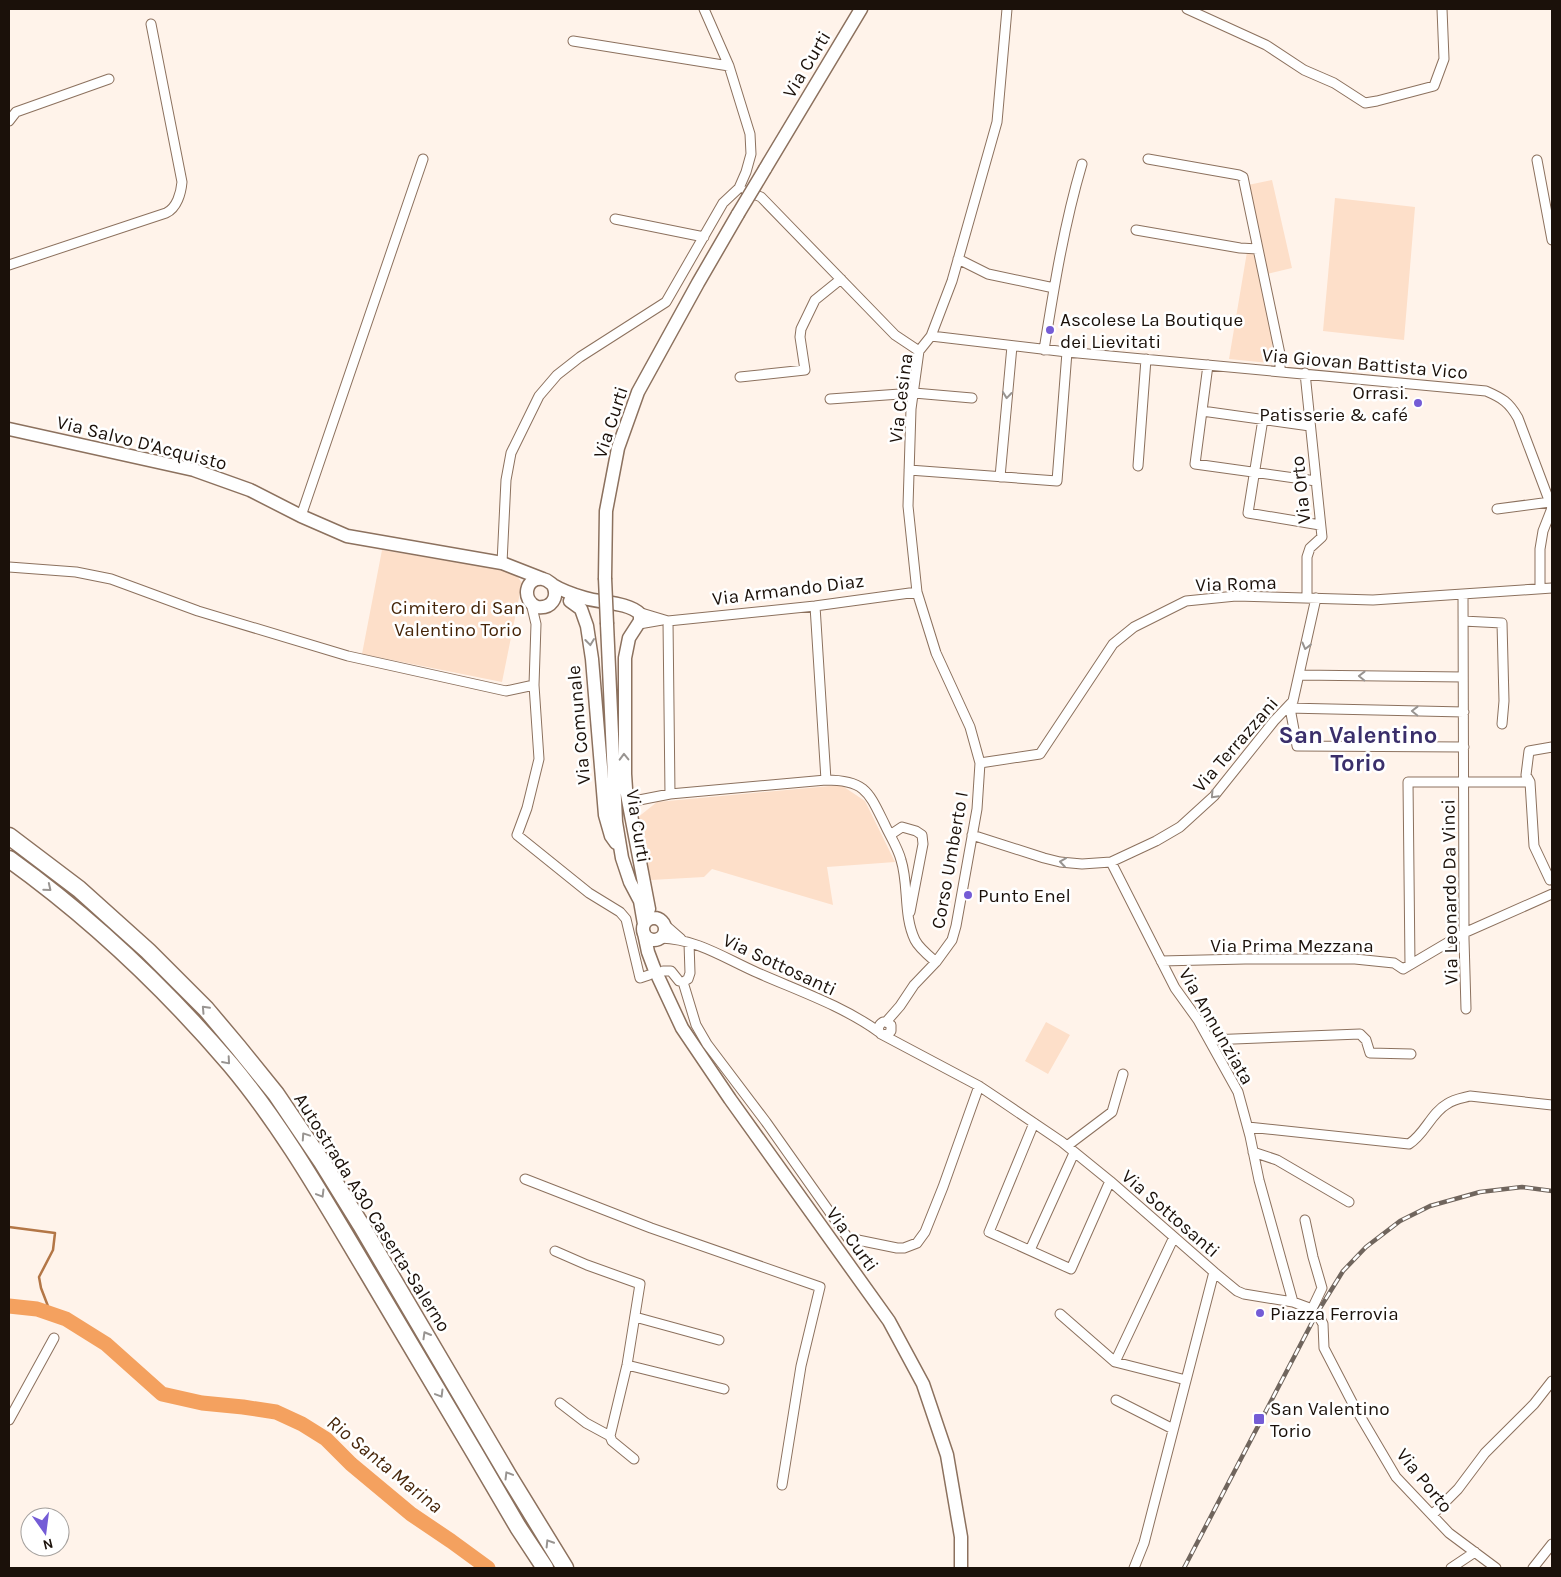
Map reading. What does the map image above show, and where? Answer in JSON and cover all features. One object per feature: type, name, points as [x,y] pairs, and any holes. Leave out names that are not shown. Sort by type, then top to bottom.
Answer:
[{"type":"highway","name":"Autostrada A30 Caserta-Salerno","points":[[9,836],[79,889],[148,951],[206,1010],[238,1046],[276,1094],[322,1162],[361,1225],[565,1568]]},
{"type":"highway","name":"Autostrada A30 Caserta-Salerno","points":[[9,858],[87,920],[139,966],[230,1065],[259,1102],[307,1170],[518,1527],[545,1568]]},
{"type":"main road","name":"Via Curti","points":[[660,930],[625,869],[616,822],[604,578],[606,510],[618,448],[638,392],[698,283],[861,9]]},
{"type":"main road","name":"Via Salvo D'Acquisto","points":[[9,429],[194,470],[250,490],[300,516],[347,536],[502,563],[548,582]]},
{"type":"main road","points":[[521,570],[526,578],[527,596],[531,603],[537,607],[586,598]]},
{"type":"main road","points":[[528,588],[536,580],[548,582],[586,598],[620,606],[630,622],[638,618]]},
{"type":"main road","points":[[548,582],[556,592],[554,600],[548,606]]},
{"type":"main road","name":"Via Comunale","points":[[570,601],[581,609],[588,626],[605,815],[611,836],[620,850]]},
{"type":"main road","name":"Via Curti","points":[[638,618],[629,638],[625,658],[624,774],[644,905],[646,944],[660,983],[682,1028],[889,1321],[923,1384],[947,1455],[961,1537],[961,1568]]},
{"type":"main road","points":[[652,918],[660,930],[651,939],[644,929],[652,918]]},
{"type":"main road","points":[[651,958],[660,930]]},
{"type":"street","points":[[502,563],[506,480],[511,453],[538,396],[557,375],[580,357],[666,302],[723,203],[739,188],[746,172],[751,154],[750,134],[729,66],[704,9]]},
{"type":"street","name":"Via Cesina","points":[[980,763],[970,727],[936,653],[917,592],[908,506],[911,409],[919,351],[931,336],[952,281],[997,122],[1007,9]]},
{"type":"street","points":[[1187,9],[1266,46],[1304,70],[1334,83],[1365,103],[1434,86],[1444,59],[1442,9]]},
{"type":"street","points":[[9,265],[166,213],[174,208],[182,182],[151,24]]},
{"type":"street","points":[[573,41],[729,66]]},
{"type":"street","points":[[9,121],[16,112],[109,79]]},
{"type":"street","points":[[1148,158],[1243,177],[1280,354],[1280,371]]},
{"type":"street","points":[[300,516],[423,159]]},
{"type":"street","points":[[1537,160],[1552,240]]},
{"type":"street","points":[[1044,350],[1070,201],[1082,164]]},
{"type":"street","points":[[739,188],[761,197],[895,335],[919,351]]},
{"type":"street","points":[[614,219],[704,237]]},
{"type":"street","points":[[1136,230],[1240,248],[1258,249]]},
{"type":"street","points":[[958,259],[988,274],[1054,288]]},
{"type":"street","points":[[740,377],[805,370],[800,337],[801,329],[815,300],[841,279]]},
{"type":"street","name":"Via Giovan Battista Vico","points":[[931,336],[1044,350],[1486,390],[1503,399],[1512,407],[1518,418],[1551,506]]},
{"type":"street","points":[[1000,478],[1012,346]]},
{"type":"street","points":[[909,470],[1057,481],[1067,352]]},
{"type":"street","points":[[1138,466],[1146,359]]},
{"type":"street","points":[[1208,365],[1195,464],[1316,481]]},
{"type":"street","name":"Via Orto","points":[[1304,373],[1322,538],[1310,548],[1307,556],[1311,598]]},
{"type":"street","points":[[830,399],[914,393],[972,398]]},
{"type":"street","points":[[1202,411],[1310,426]]},
{"type":"street","points":[[1263,419],[1248,513],[1320,525]]},
{"type":"street","points":[[1498,509],[1551,506],[1547,531],[1540,549],[1540,588]]},
{"type":"street","points":[[9,567],[76,572],[111,579],[198,611],[348,656],[506,691],[534,684]]},
{"type":"street","name":"Via Roma","points":[[980,763],[1040,754],[1113,644],[1134,627],[1186,601],[1236,596],[1373,600],[1552,588]]},
{"type":"street","name":"Via Armando Diaz","points":[[638,618],[666,620],[814,606],[917,592]]},
{"type":"street","name":"Via Leonardo Da Vinci","points":[[1463,594],[1466,1009]]},
{"type":"street","name":"Via Terrazzani","points":[[1111,862],[1156,841],[1180,827],[1214,796],[1250,750],[1289,708],[1293,701],[1299,675],[1311,598]]},
{"type":"street","points":[[531,603],[536,624],[534,684],[539,760],[527,808],[517,836],[589,893],[620,912],[626,920],[640,978],[649,975]]},
{"type":"street","points":[[536,624],[548,606]]},
{"type":"street","points":[[814,606],[826,780]]},
{"type":"street","points":[[666,620],[670,794]]},
{"type":"street","points":[[1463,621],[1502,623],[1504,701],[1502,724]]},
{"type":"street","points":[[1299,675],[1464,677]]},
{"type":"street","points":[[1464,712],[1289,708],[1297,746],[1464,747]]},
{"type":"street","points":[[1550,880],[1534,846],[1530,782],[1526,775],[1529,751],[1552,747]]},
{"type":"street","name":"Corso Umberto I","points":[[886,1028],[914,985],[936,962],[952,940],[977,809],[980,763]]},
{"type":"street","points":[[628,802],[670,794],[826,780],[843,780],[858,785],[870,794],[901,860],[914,939],[918,946],[936,962]]},
{"type":"street","points":[[1410,965],[1408,782],[1530,782]]},
{"type":"street","points":[[890,835],[902,827],[922,835],[921,854],[909,917]]},
{"type":"street","points":[[972,835],[1060,862],[1082,864],[1111,862]]},
{"type":"street","name":"Via Annunziata","points":[[1111,862],[1175,988],[1198,1020],[1238,1092],[1248,1127],[1258,1180],[1293,1302]]},
{"type":"street","points":[[1410,965],[1464,933],[1552,894]]},
{"type":"street","name":"Via Sottosanti","points":[[660,930],[711,950],[864,1021],[886,1028],[900,1044],[979,1086],[1067,1146],[1214,1272],[1144,1543],[1134,1568]]},
{"type":"street","points":[[683,982],[688,979],[690,973],[685,941]]},
{"type":"street","name":"Via Prima Mezzana","points":[[1161,962],[1245,959],[1356,959],[1394,963],[1403,969],[1410,965]]},
{"type":"street","points":[[663,971],[671,971],[679,981],[683,982],[696,1025],[707,1044],[766,1122],[848,1238],[897,1248],[904,1248],[917,1243],[925,1232],[940,1196],[979,1086]]},
{"type":"street","points":[[1209,1040],[1360,1034],[1366,1040],[1370,1053],[1411,1054]]},
{"type":"street","points":[[1067,1146],[1112,1112],[1123,1074]]},
{"type":"street","points":[[1248,1127],[1409,1144],[1416,1140],[1439,1111],[1448,1103],[1459,1099],[1470,1096],[1552,1105]]},
{"type":"street","points":[[1034,1123],[988,1232],[1072,1269],[1110,1182]]},
{"type":"street","points":[[1030,1250],[1074,1152]]},
{"type":"street","points":[[1253,1152],[1277,1160],[1349,1202]]},
{"type":"street","points":[[525,1179],[651,1228],[820,1287],[801,1366],[782,1485]]},
{"type":"street","points":[[1214,1272],[1237,1291],[1244,1294],[1293,1302],[1315,1311],[1322,1288],[1305,1220]]},
{"type":"street","points":[[1115,1362],[1174,1237]]},
{"type":"street","points":[[555,1251],[640,1284],[627,1365],[610,1436]]},
{"type":"street","name":"Via Porto","points":[[1315,1311],[1324,1324],[1324,1348],[1353,1404],[1396,1476],[1449,1533],[1496,1568]]},
{"type":"street","points":[[1060,1314],[1115,1362],[1186,1380]]},
{"type":"street","points":[[635,1317],[719,1340]]},
{"type":"street","points":[[9,1420],[54,1338]]},
{"type":"street","points":[[627,1365],[724,1389]]},
{"type":"street","points":[[1432,1515],[1458,1489],[1485,1453],[1534,1404],[1552,1381]]},
{"type":"street","points":[[1116,1400],[1173,1429]]},
{"type":"street","points":[[560,1403],[586,1423],[610,1436],[612,1441],[634,1459]]},
{"type":"street","points":[[1533,1568],[1552,1544]]},
{"type":"street","points":[[1451,1568],[1475,1552]]},
{"type":"green space","points":[[1272,180],[1292,268],[1267,274],[1248,185]]},
{"type":"green space","points":[[1335,198],[1415,207],[1404,340],[1323,331]]},
{"type":"green space","points":[[1247,252],[1257,253],[1273,338],[1269,363],[1229,359]]},
{"type":"green space","name":"Cimitero di San Valentino Torio","points":[[382,550],[514,572],[522,583],[502,682],[362,654]]},
{"type":"green space","points":[[841,785],[865,801],[895,862],[827,867],[833,905],[712,869],[704,877],[651,880],[637,818],[657,802]]},
{"type":"green space","points":[[1046,1022],[1070,1035],[1048,1074],[1025,1061]]},
{"type":"waterway","points":[[9,1227],[55,1233],[53,1250],[39,1277],[51,1314]]},
{"type":"waterway","name":"Rio Santa Marina","points":[[9,1306],[37,1309],[66,1319],[106,1344],[162,1394],[202,1403],[276,1412],[302,1424],[326,1439],[351,1464],[411,1514],[488,1568]]},
{"type":"railway","points":[[1184,1568],[1317,1313],[1343,1271],[1366,1247],[1400,1221],[1430,1206],[1480,1192],[1522,1187],[1552,1191]]},
{"type":"place","name":"Ascolese La Boutique dei Lievitati","points":[[1050,330]]},
{"type":"place","name":"Orrasi. Patisserie & café","points":[[1418,403]]},
{"type":"place","name":"Punto Enel","points":[[968,895]]},
{"type":"place","name":"Piazza Ferrovia","points":[[1260,1313]]},
{"type":"place","name":"San Valentino Torio","points":[[1259,1419]]},
{"type":"district","name":"San Valentino Torio","points":[[1358,749]]}]
